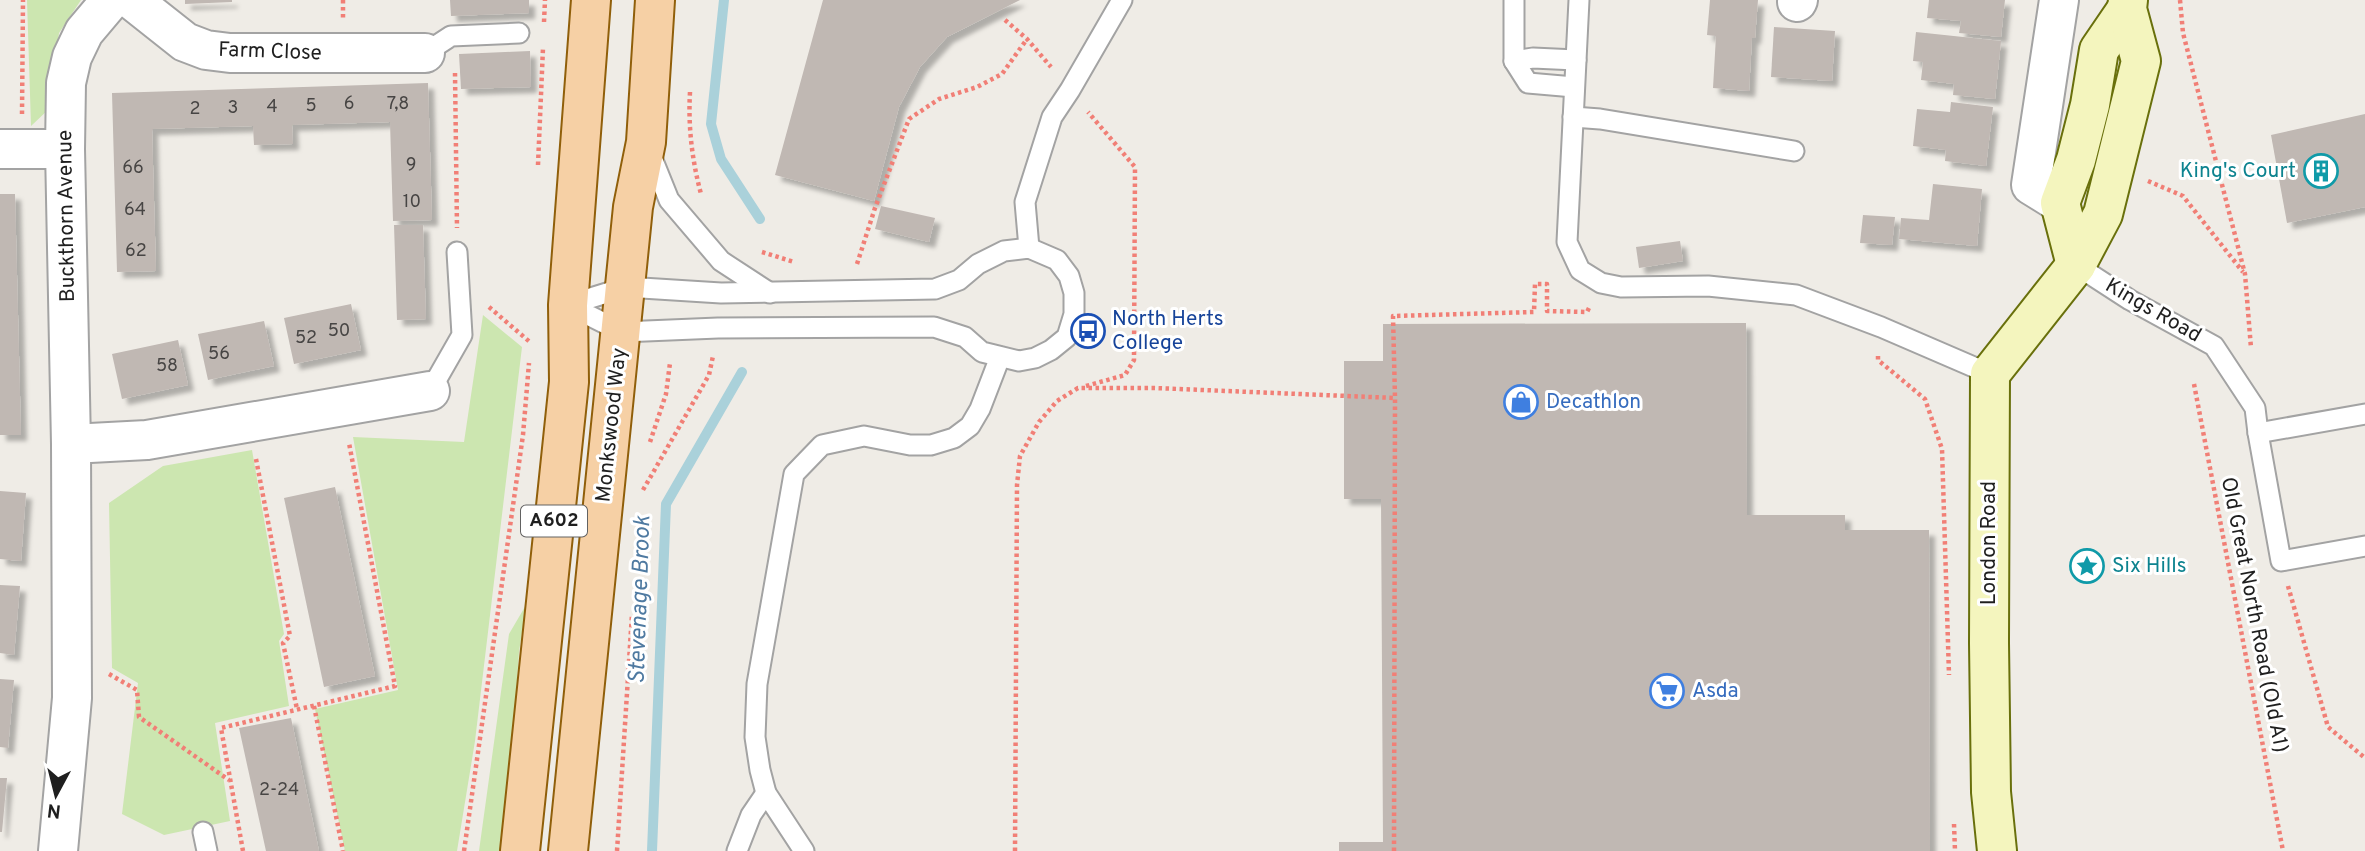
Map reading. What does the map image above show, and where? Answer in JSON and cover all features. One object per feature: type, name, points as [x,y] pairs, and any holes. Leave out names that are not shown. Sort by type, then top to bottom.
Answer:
[{"type":"main road","name":"A602","points":[[520,851],[569,382],[568,305],[591,0]]},
{"type":"main road","name":"Monkswood Way","points":[[568,851],[633,207],[646,142],[655,0]]},
{"type":"main road","points":[[2076,264],[2060,203],[2076,160],[2099,50],[2128,4]]},
{"type":"main road","points":[[1990,374],[2076,264],[2103,214],[2141,61],[2128,4]]},
{"type":"main road","name":"London Road","points":[[1990,374],[1989,657],[1991,792],[1997,851]]},
{"type":"street","name":"Buckthorn Avenue","points":[[58,851],[72,698],[66,83],[72,57],[84,32],[111,0]]},
{"type":"street","name":"Farm Close","points":[[132,0],[185,42],[206,50],[242,53],[425,53]]},
{"type":"street","points":[[2059,0],[2031,185],[2060,203]]},
{"type":"street","points":[[11,149],[65,149]]},
{"type":"street","points":[[71,444],[147,440],[430,391]]},
{"type":"lane","points":[[1029,248],[1025,202],[1052,117],[1122,0]]},
{"type":"lane","points":[[1514,0],[1514,61],[1528,83],[1574,87]]},
{"type":"lane","points":[[1579,0],[1567,242],[1580,270],[1601,283],[1621,287],[1708,286],[1796,295],[1881,327],[1990,374]]},
{"type":"lane","points":[[425,53],[451,36],[519,33]]},
{"type":"lane","points":[[1514,61],[1533,58],[1576,60]]},
{"type":"lane","points":[[1573,117],[1794,151]]},
{"type":"lane","points":[[646,142],[669,200],[721,261],[770,293]]},
{"type":"lane","points":[[1029,248],[1056,260],[1069,276],[1074,314],[1067,337],[1051,350],[1035,358],[1019,361],[982,352],[965,337],[934,327],[718,328],[622,332],[568,305],[626,286],[721,293],[935,289],[959,280],[978,264],[1004,251],[1029,248]]},
{"type":"lane","points":[[430,391],[462,335],[457,252]]},
{"type":"lane","name":"Kings Road","points":[[2076,264],[2130,300],[2214,346],[2255,408],[2281,561]]},
{"type":"lane","points":[[804,851],[766,793],[755,737],[757,684],[794,474],[822,445],[864,436],[910,445],[931,444],[954,438],[970,426],[1000,357]]},
{"type":"lane","points":[[2258,433],[2365,414]]},
{"type":"lane","points":[[2281,561],[2365,546]]},
{"type":"lane","points":[[737,851],[751,814],[766,793]]},
{"type":"path","points":[[11,149],[23,0]]},
{"type":"path","points":[[544,26],[545,0]]},
{"type":"path","points":[[2180,0],[2183,33],[2245,274],[2255,408]]},
{"type":"path","points":[[1005,19],[1027,39],[1135,167],[1134,360],[1125,375],[1078,388],[1057,401],[1038,422],[1020,456],[1017,485],[1015,851]]},
{"type":"path","points":[[855,269],[874,208],[909,119],[939,99],[977,87],[1002,74],[1027,39]]},
{"type":"path","points":[[538,172],[543,40]]},
{"type":"path","points":[[425,53],[457,73],[457,252]]},
{"type":"path","points":[[690,91],[693,164],[704,204]]},
{"type":"path","points":[[2115,171],[2150,181],[2183,196],[2245,274]]},
{"type":"path","points":[[759,251],[799,263]]},
{"type":"path","points":[[459,281],[531,343]]},
{"type":"path","points":[[1394,851],[1395,398],[1392,316],[1534,312],[1535,284],[1547,284],[1547,311],[1587,312],[1601,283]]},
{"type":"path","points":[[1881,327],[1878,360],[1925,399],[1942,449],[1949,685]]},
{"type":"path","points":[[644,472],[640,494],[709,375],[718,328]]},
{"type":"path","points":[[464,851],[523,435],[531,330]]},
{"type":"path","points":[[648,449],[666,394],[670,363]]},
{"type":"path","name":"Old Great North Road (Old A1)","points":[[2194,384],[2283,851]]},
{"type":"path","points":[[1078,388],[1155,388],[1395,398]]},
{"type":"path","points":[[243,851],[220,728],[395,687],[342,407]]},
{"type":"path","points":[[249,424],[290,636],[283,643],[297,709]]},
{"type":"path","points":[[2281,561],[2328,727],[2365,758]]},
{"type":"path","points":[[617,851],[633,604]]},
{"type":"path","points":[[72,646],[102,670],[137,690],[139,717],[230,780]]},
{"type":"path","points":[[314,706],[342,851]]},
{"type":"path","points":[[1954,823],[1955,851]]},
{"type":"green space","points":[[27,0],[81,0],[59,33],[50,108],[31,126]]},
{"type":"green space","points":[[483,315],[522,347],[475,741],[457,851],[345,851],[315,709],[398,690],[353,437],[464,442]]},
{"type":"green space","points":[[252,450],[284,634],[279,641],[289,706],[215,723],[230,821],[164,835],[122,814],[138,683],[112,668],[109,503],[163,466]]},
{"type":"green space","points":[[526,605],[519,652],[505,851],[479,851],[509,634]]},
{"type":"building","points":[[185,0],[232,0],[232,2],[185,4]]},
{"type":"building","points":[[450,0],[529,0],[529,13],[451,16]]},
{"type":"building","points":[[823,0],[1020,0],[947,37],[920,67],[899,107],[874,201],[775,175]]},
{"type":"building","points":[[1710,0],[1758,0],[1755,38],[1752,38],[1749,91],[1713,88],[1716,36],[1707,35]]},
{"type":"building","points":[[1929,0],[2005,0],[2001,37],[1959,33],[1961,21],[1927,18]]},
{"type":"building","points":[[1774,27],[1835,31],[1832,81],[1771,77]]},
{"type":"building","points":[[1916,32],[2001,41],[1995,99],[1953,95],[1954,84],[1921,80],[1923,62],[1913,61]]},
{"type":"building","points":[[530,51],[531,87],[461,89],[459,54]]},
{"type":"building","points":[[428,83],[432,220],[393,221],[390,122],[292,125],[293,144],[254,145],[253,126],[152,129],[156,271],[117,272],[112,93]]},
{"type":"building","points":[[1951,102],[1993,107],[1986,166],[1945,161],[1946,150],[1913,146],[1917,109],[1950,112]]},
{"type":"building","name":"King's Court","points":[[2365,114],[2365,207],[2287,223],[2271,135]]},
{"type":"building","points":[[1933,184],[1982,189],[1977,246],[1899,239],[1901,218],[1929,220]]},
{"type":"building","points":[[0,194],[15,194],[21,435],[0,435]]},
{"type":"building","points":[[881,206],[935,218],[929,242],[875,229]]},
{"type":"building","points":[[1863,215],[1895,217],[1892,245],[1860,243]]},
{"type":"building","points":[[394,225],[423,225],[426,319],[397,320]]},
{"type":"building","points":[[1680,241],[1683,261],[1639,268],[1636,247]]},
{"type":"building","points":[[351,304],[361,350],[294,364],[284,318]]},
{"type":"building","points":[[264,321],[274,366],[208,380],[198,334]]},
{"type":"building","name":"Asda","points":[[1746,323],[1747,515],[1845,515],[1845,530],[1929,530],[1930,851],[1339,851],[1339,842],[1383,842],[1381,499],[1344,499],[1344,361],[1383,361],[1383,324]]},
{"type":"building","points":[[178,340],[188,385],[122,399],[112,354]]},
{"type":"building","points":[[335,487],[375,676],[324,687],[284,498]]},
{"type":"building","points":[[0,491],[26,493],[21,561],[0,559]]},
{"type":"building","points":[[0,585],[20,586],[14,655],[0,653]]},
{"type":"building","points":[[0,679],[14,680],[8,748],[0,747]]},
{"type":"building","points":[[291,718],[319,851],[266,851],[239,728]]},
{"type":"building","points":[[0,778],[7,778],[2,832],[0,832]]},
{"type":"waterway","name":"Stevenage Brook","points":[[724,0],[711,124],[721,159],[760,219]]},
{"type":"waterway","name":"Stevenage Brook","points":[[652,851],[666,504],[742,372]]},
{"type":"place","name":"King's Court","points":[[2321,171]]},
{"type":"place","name":"North Herts College","points":[[1088,331]]},
{"type":"place","name":"Decathlon","points":[[1521,402]]},
{"type":"place","name":"Six Hills","points":[[2087,566]]},
{"type":"place","name":"Asda","points":[[1667,691]]}]
